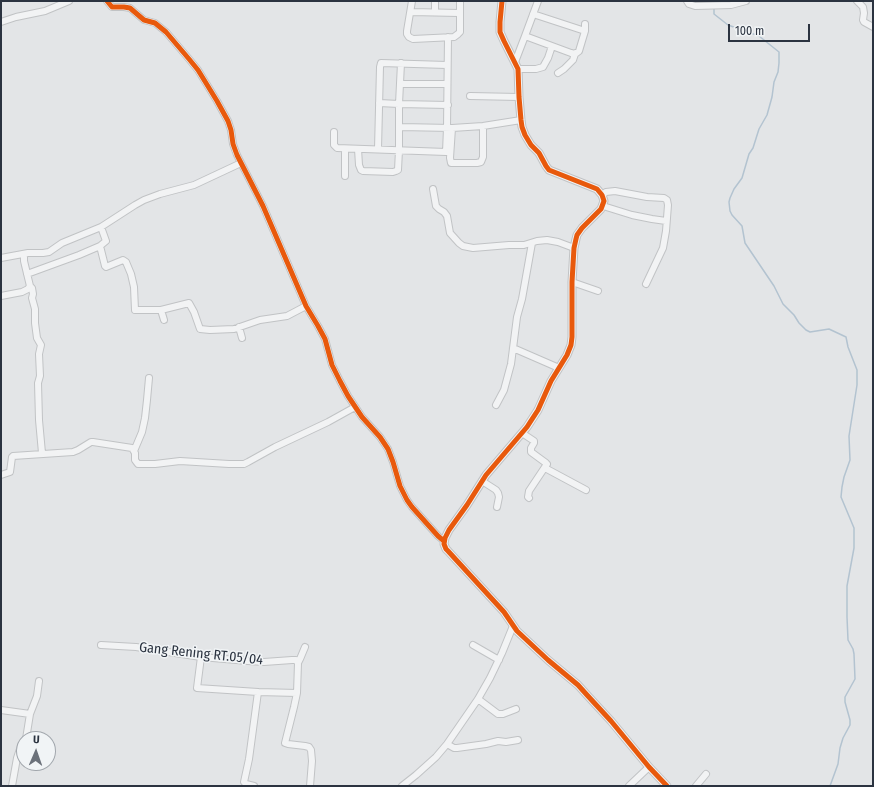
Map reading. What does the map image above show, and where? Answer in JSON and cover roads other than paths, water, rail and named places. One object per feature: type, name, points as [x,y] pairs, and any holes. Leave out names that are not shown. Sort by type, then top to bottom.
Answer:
[{"type":"street","points":[[1,22],[16,16],[45,11],[69,1]]},
{"type":"street","points":[[107,1],[112,7],[130,8],[144,20],[157,24],[166,32],[189,59],[207,84],[226,116],[235,149],[263,206],[306,306],[322,334],[334,369],[355,407],[388,449],[400,486],[407,500],[444,541],[446,549],[504,612],[513,626],[548,660],[587,694],[667,786]]},
{"type":"street","points":[[412,1],[407,34],[413,39],[456,36],[460,32],[460,1]]},
{"type":"street","points":[[435,1],[435,12]]},
{"type":"street","points":[[444,541],[449,530],[482,481],[522,433],[538,410],[551,381],[571,345],[572,282],[576,239],[579,232],[603,206],[604,201],[599,191],[593,187],[549,170],[539,153],[525,135],[521,120],[518,69],[500,32],[502,1]]},
{"type":"street","points":[[515,62],[538,1]]},
{"type":"street","points":[[687,1],[691,6],[695,6],[731,5],[746,1]]},
{"type":"street","points":[[857,1],[863,7],[864,22],[873,27]]},
{"type":"street","points":[[411,12],[459,13]]},
{"type":"street","points":[[533,14],[585,31]]},
{"type":"street","points":[[558,74],[573,60],[578,51],[585,31],[585,24]]},
{"type":"street","points":[[526,36],[575,54]]},
{"type":"street","points":[[448,37],[447,84],[450,128],[448,153],[451,162],[481,162],[483,157],[483,126]]},
{"type":"street","points":[[518,69],[536,69],[542,66],[548,58],[552,46]]},
{"type":"street","points":[[378,149],[380,64],[384,62],[447,65]]},
{"type":"street","points":[[358,149],[359,166],[361,170],[396,172],[398,170],[401,63]]},
{"type":"street","points":[[400,84],[447,84]]},
{"type":"street","points":[[470,96],[519,97]]},
{"type":"street","points":[[379,103],[448,105]]},
{"type":"street","points":[[400,127],[450,128],[483,126],[521,120]]},
{"type":"street","points":[[334,132],[334,145],[337,148],[448,153]]},
{"type":"street","points":[[345,149],[345,176]]},
{"type":"street","points":[[1,258],[48,252],[62,243],[101,227],[144,200],[194,185],[241,163]]},
{"type":"street","points":[[433,189],[436,206],[446,214],[450,233],[461,245],[473,248],[502,245],[524,245],[547,240],[558,242],[574,248]]},
{"type":"street","points":[[602,195],[606,192],[615,191],[647,197],[664,198],[667,200],[666,231],[663,248],[646,284]]},
{"type":"street","points":[[603,206],[632,215],[666,221]]},
{"type":"street","points":[[27,274],[100,246],[106,241],[101,227]]},
{"type":"street","points":[[496,405],[506,384],[511,364],[517,317],[532,243]]},
{"type":"street","points":[[100,246],[106,267],[123,260],[126,262],[134,287],[135,310],[161,310],[189,302],[200,330],[234,329],[260,320],[288,316],[306,306]]},
{"type":"street","points":[[24,254],[24,261],[33,294],[32,298],[35,309],[37,338],[41,345],[38,354],[40,376],[38,383],[42,453]]},
{"type":"street","points":[[572,282],[598,291]]},
{"type":"street","points":[[1,296],[22,292],[30,286]]},
{"type":"street","points":[[161,310],[164,320]]},
{"type":"street","points":[[239,327],[242,338]]},
{"type":"street","points":[[513,348],[559,368]]},
{"type":"street","points":[[148,378],[145,418],[142,432],[134,451],[135,462],[138,464],[156,464],[180,461],[244,464],[355,407]]},
{"type":"street","points":[[522,433],[534,441],[534,444],[530,450],[531,452],[547,464],[529,491],[529,498]]},
{"type":"street","points":[[1,475],[10,472],[13,456],[73,452],[91,442],[128,447],[132,448],[134,451]]},
{"type":"street","points":[[545,468],[586,490]]},
{"type":"street","points":[[482,481],[498,493],[496,507]]},
{"type":"street","points":[[402,786],[436,757],[447,744],[478,699],[499,660],[513,626]]},
{"type":"street","name":"Gang Rening RT.05/04","points":[[101,645],[136,647],[201,657],[256,662],[295,660],[298,663]]},
{"type":"street","points":[[473,645],[499,660]]},
{"type":"street","points":[[305,647],[298,663],[297,693],[285,743],[309,747],[311,750],[312,761],[310,786]]},
{"type":"street","points":[[201,657],[197,688],[297,693]]},
{"type":"street","points":[[27,731],[30,714],[37,696],[39,681]]},
{"type":"street","points":[[254,786],[244,782],[258,692]]},
{"type":"street","points":[[478,699],[498,714],[503,714],[516,709]]},
{"type":"street","points":[[1,710],[30,714]]},
{"type":"street","points":[[447,744],[457,748],[498,741],[506,742],[518,740]]},
{"type":"street","points":[[12,786],[16,764]]},
{"type":"street","points":[[629,786],[649,767]]},
{"type":"street","points":[[696,786],[706,774]]},
{"type":"waterway","points":[[714,7],[714,14],[728,25],[759,36],[779,52],[778,72],[774,82],[767,115],[759,129],[753,148],[749,154],[742,178],[734,189],[730,198],[730,211],[742,226],[745,243],[774,286],[783,304],[806,330],[810,332],[829,329],[846,337],[848,347],[857,370],[857,385],[849,436],[850,460],[844,477],[841,497],[854,528],[854,548],[847,586],[847,617],[848,640],[854,654],[855,679],[845,697],[850,725],[843,738],[838,764],[830,786]]}]
